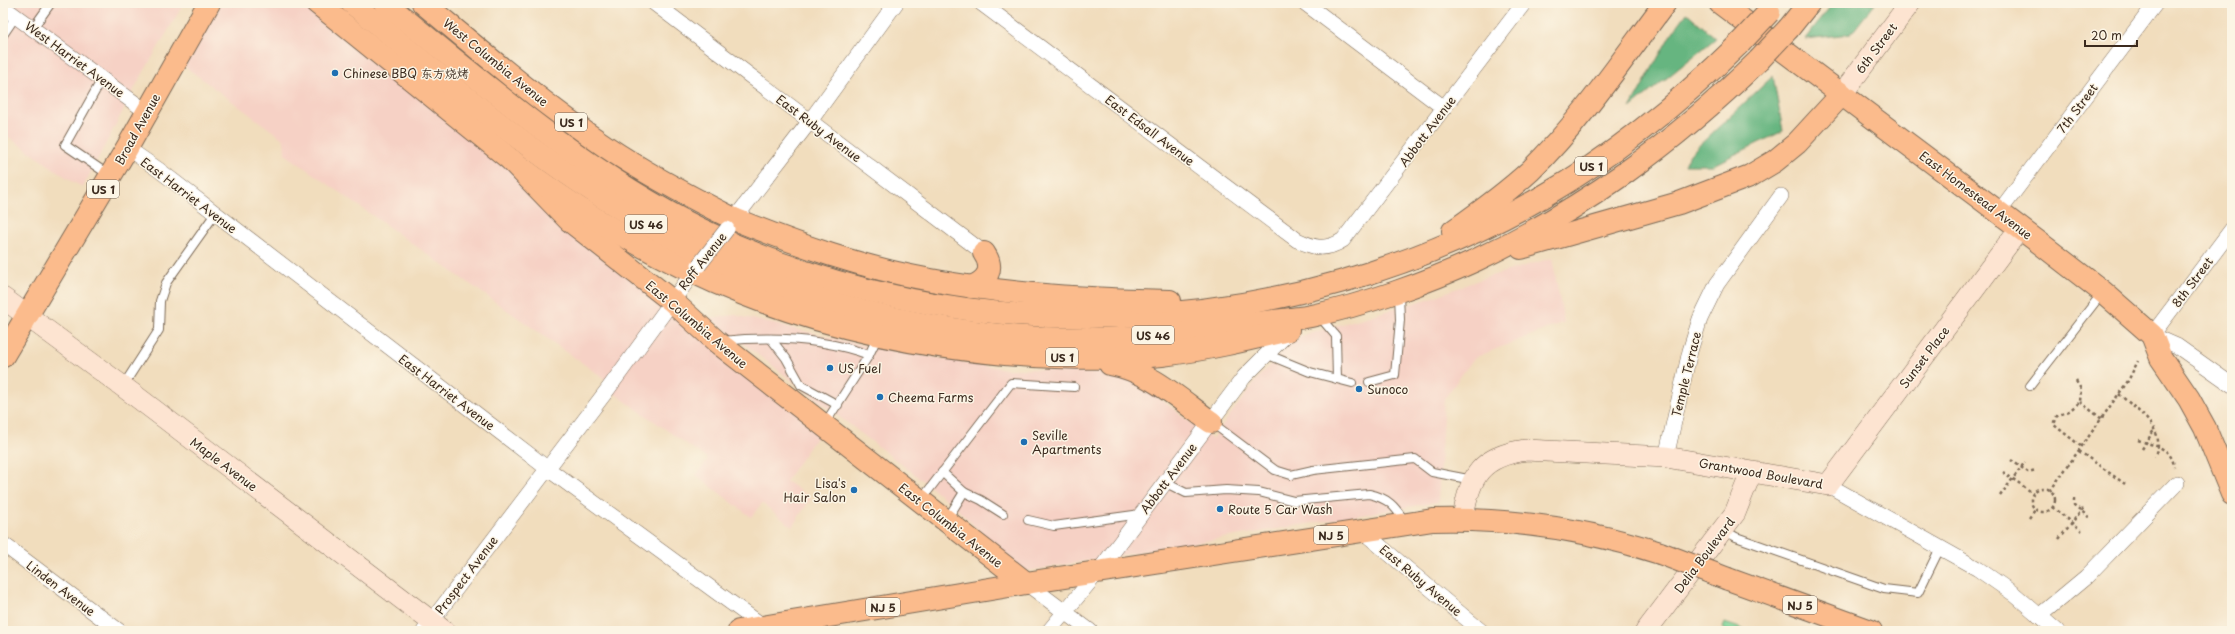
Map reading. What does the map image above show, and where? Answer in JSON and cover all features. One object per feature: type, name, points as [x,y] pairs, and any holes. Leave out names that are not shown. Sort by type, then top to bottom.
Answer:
[{"type":"main road","name":"Broad Avenue","points":[[3,356],[127,148],[209,3]]},
{"type":"main road","name":"East Columbia Avenue","points":[[317,3],[511,160],[569,220],[672,301],[717,342],[920,502],[1026,583]]},
{"type":"main road","name":"US 46","points":[[352,3],[523,142],[598,196],[652,228],[706,255],[794,290],[853,308],[915,322],[982,333],[1039,338],[1132,337],[1314,315]]},
{"type":"main road","name":"US 46","points":[[386,3],[542,131],[612,180],[701,229],[755,253],[800,270],[844,284],[904,299],[964,309],[1026,316],[1088,318],[1153,315],[1247,302]]},
{"type":"main road","name":"West Columbia Avenue","points":[[423,3],[554,109],[604,146],[731,224]]},
{"type":"main road","points":[[1419,255],[1498,198],[1530,171],[1581,112],[1665,3]]},
{"type":"main road","name":"East Homestead Avenue","points":[[1720,3],[2020,228],[2103,292],[2152,335]]},
{"type":"main road","name":"US 1","points":[[511,160],[561,197],[608,228],[779,308],[824,322],[879,336],[962,349],[1072,357],[1121,358],[1164,354],[1218,346],[1292,329],[1314,315],[1398,290],[1473,261],[1552,221],[1600,192],[1638,165],[1698,117],[1759,60],[1809,3]]},
{"type":"main road","name":"US 1","points":[[731,224],[840,258],[900,273],[971,287],[1111,299],[1247,302],[1340,282],[1419,255],[1459,239],[1514,212],[1594,164],[1669,108],[1740,43],[1772,8]]},
{"type":"main road","points":[[1473,261],[1679,203],[1736,182],[1763,169],[1788,152],[1807,134],[1842,94]]},
{"type":"main road","points":[[971,287],[981,283],[987,276],[989,265],[984,253]]},
{"type":"main road","points":[[2152,335],[2161,358],[2189,399],[2206,428],[2232,494]]},
{"type":"main road","points":[[1072,357],[1117,365],[1140,372],[1163,386],[1211,422]]},
{"type":"main road","name":"NJ 5","points":[[739,631],[767,629],[1026,583],[1406,523],[1464,519],[1535,524],[1573,529],[1660,553],[1871,631]]},
{"type":"street","name":"East Ruby Avenue","points":[[654,3],[984,253]]},
{"type":"street","name":"Roff Avenue","points":[[508,520],[548,469],[696,269],[810,121],[896,3]]},
{"type":"street","name":"East Edsall Avenue","points":[[981,3],[1297,240],[1313,248],[1323,248]]},
{"type":"street","points":[[1305,3],[1444,108]]},
{"type":"street","name":"Abbott Avenue","points":[[1323,248],[1335,246],[1343,240],[1524,3]]},
{"type":"street","name":"6th Street","points":[[1842,94],[1910,3]]},
{"type":"street","name":"7th Street","points":[[1999,212],[2156,3]]},
{"type":"street","name":"West Harriet Avenue","points":[[3,7],[147,112]]},
{"type":"street","name":"East Harriet Avenue","points":[[127,148],[548,469],[767,629]]},
{"type":"street","name":"Temple Terrace","points":[[1666,457],[1690,350],[1700,319],[1717,284],[1781,196]]},
{"type":"street","name":"Sunset Place","points":[[1828,485],[2020,228]]},
{"type":"street","name":"8th Street","points":[[2152,335],[2232,229]]},
{"type":"street","name":"Maple Avenue","points":[[3,298],[123,386],[433,628]]},
{"type":"street","name":"Abbott Avenue","points":[[1049,631],[1098,572],[1244,377],[1292,329]]},
{"type":"street","name":"East Homestead Avenue","points":[[2152,335],[2177,346],[2232,385]]},
{"type":"street","name":"Grantwood Boulevard","points":[[1464,519],[1466,501],[1473,480],[1492,459],[1506,453],[1526,450],[1666,457],[1751,473],[1828,485],[1978,569],[2014,594],[2058,631]]},
{"type":"street","name":"Delia Boulevard","points":[[1646,631],[1735,513],[1751,473]]},
{"type":"street","points":[[2039,616],[2086,577],[2176,477]]},
{"type":"street","name":"Prospect Avenue","points":[[433,628],[508,520]]},
{"type":"street","name":"East Ruby Avenue","points":[[1361,530],[1481,631]]},
{"type":"street","name":"Linden Avenue","points":[[3,544],[119,631]]},
{"type":"street","name":"East Columbia Avenue","points":[[1026,583],[1090,631]]},
{"type":"lane","points":[[33,28],[51,3]]},
{"type":"lane","points":[[3,35],[16,16]]},
{"type":"lane","points":[[102,79],[65,145],[111,175]]},
{"type":"lane","points":[[123,386],[159,330],[160,301],[166,283],[215,214]]},
{"type":"lane","points":[[1369,382],[1395,375],[1400,320],[1398,290]]},
{"type":"lane","points":[[2030,386],[2103,292]]},
{"type":"lane","points":[[1314,315],[1336,336],[1337,379]]},
{"type":"lane","points":[[824,426],[869,355],[879,336]]},
{"type":"lane","points":[[717,342],[751,338],[812,340],[853,349],[869,355]]},
{"type":"lane","points":[[771,339],[786,358],[802,385],[838,405]]},
{"type":"lane","points":[[1266,354],[1310,372],[1352,383]]},
{"type":"lane","points":[[920,502],[1011,383],[1074,387]]},
{"type":"lane","points":[[1211,422],[1275,470],[1291,475],[1313,470],[1415,459],[1432,472],[1473,480]]},
{"type":"lane","points":[[942,472],[964,492],[981,500],[1003,514]]},
{"type":"lane","points":[[1164,482],[1186,493],[1226,490],[1260,492],[1294,501],[1369,494],[1380,496],[1393,504],[1406,523]]},
{"type":"lane","points":[[946,522],[964,492]]},
{"type":"lane","points":[[1028,520],[1054,526],[1142,514]]},
{"type":"lane","points":[[1723,530],[1736,537],[1884,589],[1918,593],[1940,548]]},
{"type":"path","points":[[2050,491],[2119,394],[2138,361]]},
{"type":"path","points":[[2076,381],[2081,389],[2080,402],[2070,411],[2057,416],[2054,426],[2082,447]]},
{"type":"path","points":[[2119,394],[2148,421],[2154,430],[2159,440],[2154,456]]},
{"type":"path","points":[[2080,402],[2102,419]]},
{"type":"path","points":[[2142,449],[2154,430]]},
{"type":"path","points":[[2138,440],[2166,450],[2170,455],[2176,477]]},
{"type":"path","points":[[2079,451],[2125,484]]},
{"type":"path","points":[[2011,460],[2028,472],[2036,470]]},
{"type":"path","points":[[2000,496],[2025,462]]},
{"type":"path","points":[[2003,472],[2033,493]]},
{"type":"path","points":[[2043,488],[2050,491],[2055,498],[2052,507],[2043,512],[2035,510],[2031,500],[2033,493],[2043,488]]},
{"type":"path","points":[[2074,498],[2074,505],[2091,519]]},
{"type":"path","points":[[2059,539],[2085,506]]},
{"type":"path","points":[[2052,507],[2082,531]]},
{"type":"path","points":[[2030,518],[2035,510]]},
{"type":"shaded area","points":[[3,3],[184,3],[138,82],[83,187],[73,182],[3,133]]},
{"type":"shaded area","points":[[209,3],[317,3],[824,426],[786,481],[811,498],[792,527],[762,503],[751,517],[696,475],[708,459],[608,389],[612,384],[285,154],[284,140],[176,60]]},
{"type":"shaded area","points":[[1552,258],[1564,322],[1474,358],[1444,399],[1438,502],[1021,572],[954,506],[710,318],[735,315],[876,348],[1006,369],[1115,370],[1145,387],[1212,439],[1258,378],[1286,347],[1298,337],[1431,298],[1484,278]]},
{"type":"green space","points":[[1833,3],[1875,3],[1851,34],[1805,39]]},
{"type":"green space","points":[[1687,13],[1716,38],[1630,108],[1670,36]]},
{"type":"green space","points":[[1773,76],[1783,131],[1713,165],[1685,165],[1690,154]]},
{"type":"green space","points":[[1725,623],[1748,631],[1726,631],[1723,628]]},
{"type":"place","name":"Chinese BBQ 东方烧烤","points":[[335,73]]},
{"type":"place","name":"US Fuel","points":[[830,368]]},
{"type":"place","name":"Sunoco","points":[[1359,389]]},
{"type":"place","name":"Cheema Farms","points":[[880,397]]},
{"type":"place","name":"Seville Apartments","points":[[1024,442]]},
{"type":"place","name":"Lisa's Hair Salon","points":[[854,490]]},
{"type":"place","name":"Route 5 Car Wash","points":[[1220,509]]}]
